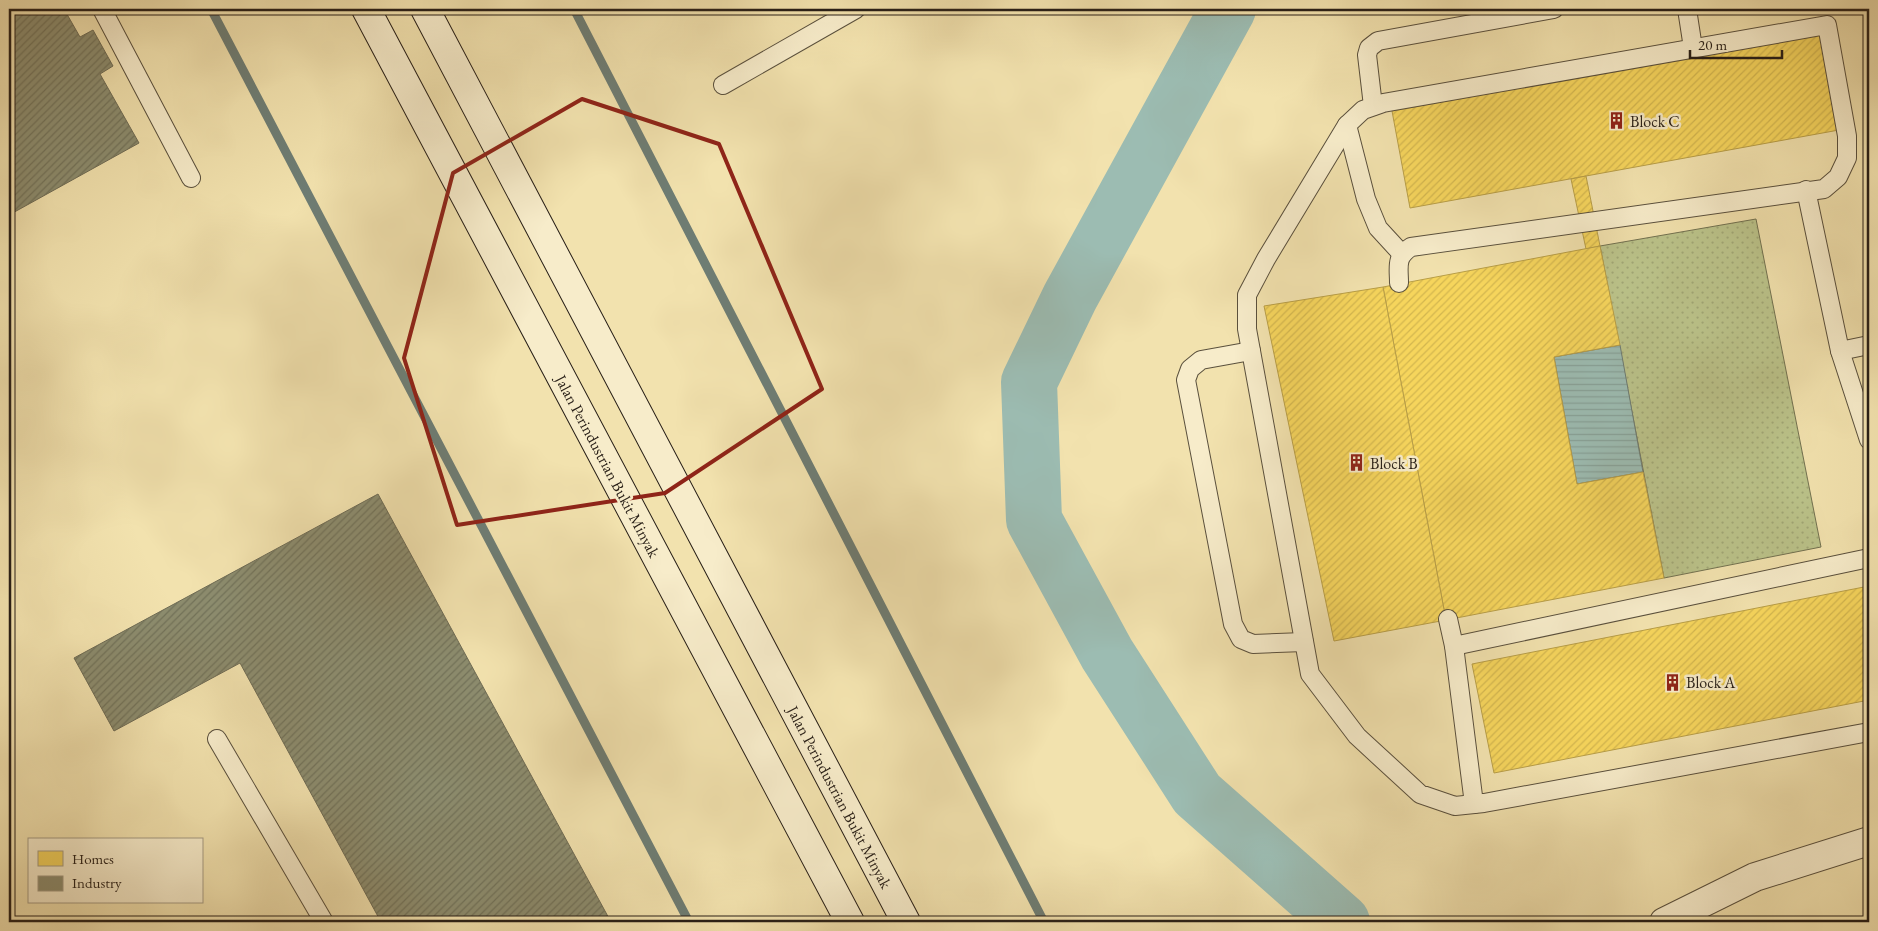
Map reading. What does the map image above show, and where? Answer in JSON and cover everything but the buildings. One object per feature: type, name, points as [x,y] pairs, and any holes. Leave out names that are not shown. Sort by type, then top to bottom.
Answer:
[{"type":"main road","name":"Jalan Perindustrian Bukit Minyak","points":[[366,9],[850,922]]},
{"type":"main road","name":"Jalan Perindustrian Bukit Minyak","points":[[425,9],[906,922]]},
{"type":"main road","points":[[1664,922],[1755,877],[1869,841]]},
{"type":"lane","points":[[102,9],[191,178]]},
{"type":"lane","points":[[722,85],[856,9]]},
{"type":"lane","points":[[1373,106],[1367,55],[1369,48],[1378,41],[1554,9]]},
{"type":"lane","points":[[1687,9],[1693,48]]},
{"type":"lane","points":[[1399,284],[1399,260],[1401,253],[1411,247],[1806,190],[1824,189],[1838,178],[1846,158],[1847,136],[1828,25],[1383,103],[1363,110],[1347,125],[1266,259],[1247,295],[1247,329],[1310,674],[1357,736],[1420,794],[1455,806],[1474,804],[1869,732]]},
{"type":"lane","points":[[1347,125],[1366,199],[1378,228],[1401,253]]},
{"type":"lane","points":[[1806,190],[1840,351],[1864,402],[1869,440]]},
{"type":"lane","points":[[1840,351],[1869,345]]},
{"type":"lane","points":[[1251,351],[1201,360],[1190,369],[1186,380],[1233,624],[1242,638],[1253,644],[1304,642]]},
{"type":"lane","points":[[1454,646],[1869,558]]},
{"type":"lane","points":[[1448,619],[1454,646],[1474,804]]},
{"type":"lane","points":[[218,739],[324,922]]},
{"type":"highlighted area","points":[[582,99],[719,144],[822,389],[665,493],[457,525],[404,358],[453,173]]},
{"type":"green space","points":[[1756,219],[1821,547],[1664,578],[1600,246]]},
{"type":"water","points":[[1620,345],[1643,472],[1577,484],[1554,357]]},
{"type":"waterway","points":[[211,9],[689,922]]},
{"type":"waterway","points":[[574,9],[1044,922]]},
{"type":"waterway","points":[[1228,9],[1070,297],[1029,382],[1034,520],[1107,654],[1197,794],[1342,922]]},
{"type":"place","name":"Block C","points":[[1616,121]]},
{"type":"place","name":"Block B","points":[[1356,463]]},
{"type":"place","name":"Block A","points":[[1672,682]]}]
